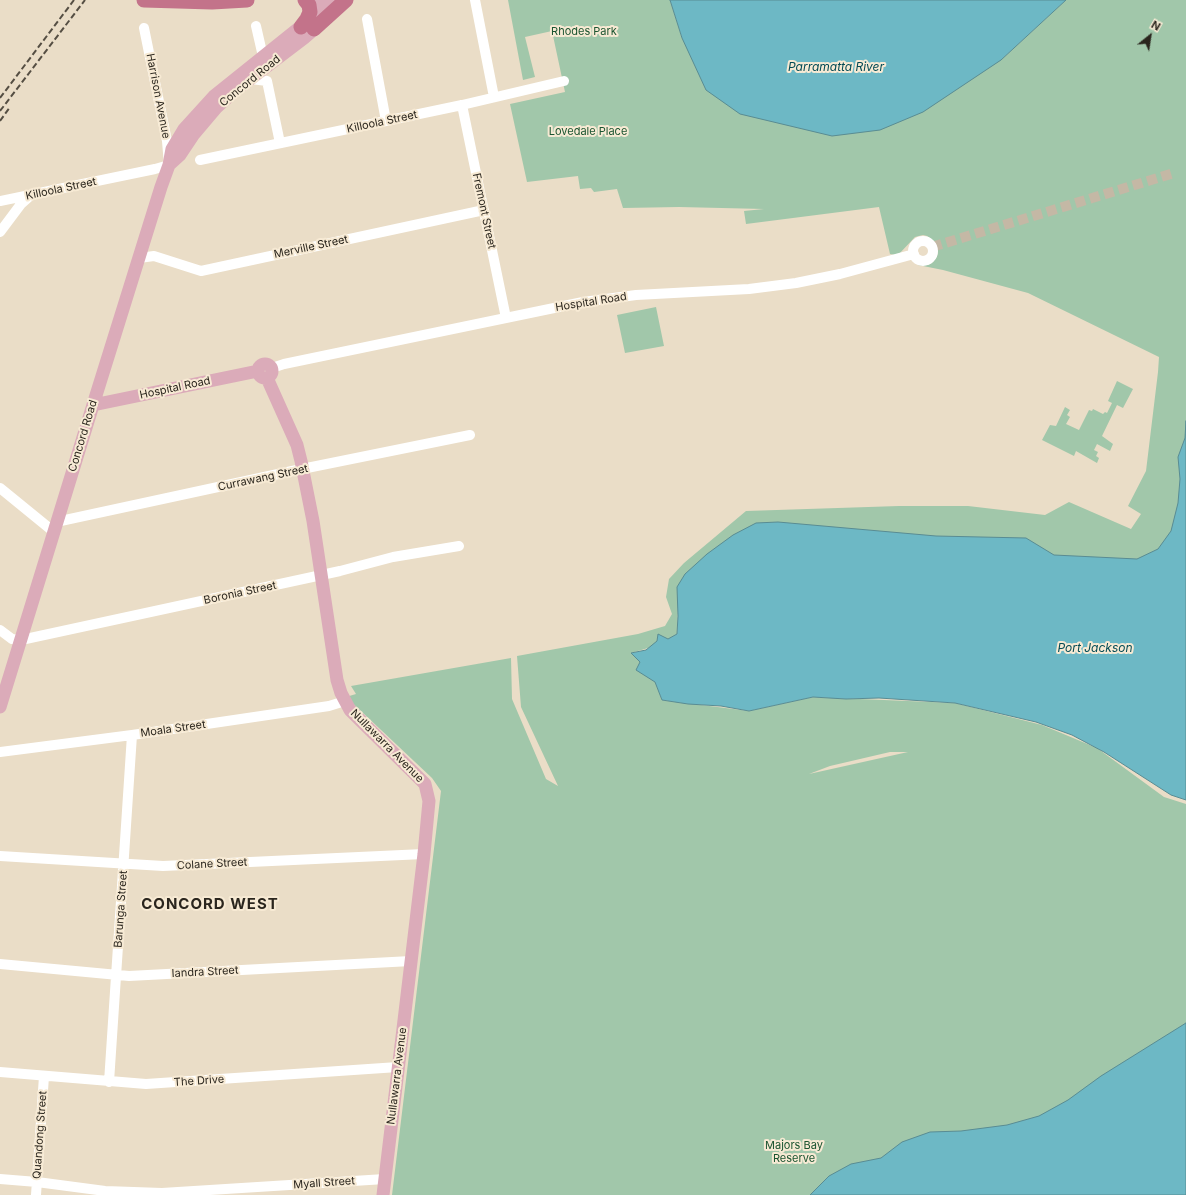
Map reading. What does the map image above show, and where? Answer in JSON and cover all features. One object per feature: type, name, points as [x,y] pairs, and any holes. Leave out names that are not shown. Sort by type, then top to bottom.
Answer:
[{"type":"highway","points":[[144,0],[212,2],[247,0]]},
{"type":"highway","points":[[305,0],[309,5],[310,12],[307,19],[308,28]]},
{"type":"highway","points":[[308,28],[346,0]]},
{"type":"main road","name":"Concord Road","points":[[308,28],[322,0]]},
{"type":"main road","name":"Concord Road","points":[[0,707],[92,405],[169,165],[172,149],[184,129],[214,96],[265,62],[308,28],[325,17],[332,0]]},
{"type":"main road","name":"Concord Road","points":[[169,165],[180,155],[194,134],[216,108],[251,79],[265,62]]},
{"type":"main road","name":"Hospital Road","points":[[92,405],[265,372]]},
{"type":"main road","name":"Nullawarra Avenue","points":[[265,372],[297,445],[313,521],[337,680],[341,693],[350,710],[425,784],[430,801],[383,1195]]},
{"type":"street","points":[[474,0],[494,97]]},
{"type":"street","points":[[367,19],[386,121]]},
{"type":"street","points":[[256,26],[265,62]]},
{"type":"street","name":"Harrison Avenue","points":[[144,28],[167,141],[169,165]]},
{"type":"street","points":[[251,79],[267,82],[280,143]]},
{"type":"street","name":"Killoola Street","points":[[200,160],[386,121],[564,81]]},
{"type":"street","name":"Fremont Street","points":[[462,104],[506,318]]},
{"type":"street","points":[[163,124],[171,130],[184,129]]},
{"type":"street","name":"Killoola Street","points":[[0,201],[169,165]]},
{"type":"street","points":[[0,232],[21,204],[32,195]]},
{"type":"street","name":"Merville Street","points":[[139,258],[154,256],[201,270],[484,210]]},
{"type":"street","name":"Hospital Road","points":[[265,372],[284,364],[576,303],[612,297],[656,293],[749,289],[796,283],[840,274],[914,254]]},
{"type":"street","name":"Currawang Street","points":[[55,527],[302,469],[470,436]]},
{"type":"street","points":[[0,488],[55,527]]},
{"type":"street","name":"Boronia Street","points":[[20,640],[322,575],[393,557],[459,546]]},
{"type":"street","points":[[0,630],[12,639],[20,640]]},
{"type":"street","name":"Moala Street","points":[[0,752],[132,736],[329,706],[345,701]]},
{"type":"street","name":"Barunga Street","points":[[109,1082],[132,736]]},
{"type":"street","name":"Colane Street","points":[[0,856],[163,866],[424,854]]},
{"type":"street","name":"Iandra Street","points":[[0,964],[129,976],[411,961]]},
{"type":"street","name":"The Drive","points":[[0,1072],[146,1084],[398,1067]]},
{"type":"street","name":"Quandong Street","points":[[36,1195],[44,1076]]},
{"type":"street","name":"Myall Street","points":[[0,1180],[37,1182],[105,1191],[162,1193],[385,1179]]},
{"type":"green space","points":[[508,0],[670,0],[682,38],[1001,60],[1066,0],[1186,0],[1186,496],[1175,543],[1136,565],[678,607],[677,634],[665,643],[631,653],[641,662],[656,681],[662,700],[749,711],[813,697],[955,703],[1042,725],[1097,748],[1164,797],[1186,804],[1186,1042],[1064,1118],[822,1195],[392,1195],[441,791],[432,778],[346,697],[356,694],[351,686],[511,658],[512,699],[546,779],[558,786],[521,707],[517,656],[638,634],[665,626],[672,614],[666,597],[669,579],[684,563],[746,511],[899,506],[968,506],[1045,515],[1069,502],[1131,529],[1141,514],[1128,506],[1146,471],[1158,372],[1159,357],[1028,293],[943,270],[918,265],[928,265],[933,262],[937,256],[938,251],[936,243],[927,236],[923,235],[915,237],[899,254],[890,254],[879,207],[746,224],[744,211],[764,209],[679,207],[623,208],[617,189],[594,192],[591,188],[580,189],[578,176],[527,182],[510,104],[565,92],[552,31],[525,37],[535,77],[523,80]],"holes":[[[890,752],[908,752],[809,774],[830,766]]]},
{"type":"green space","points":[[656,307],[664,346],[625,353],[617,315]]},
{"type":"green space","points":[[1117,381],[1133,389],[1123,408],[1117,405],[1102,436],[1113,444],[1110,451],[1097,444],[1094,450],[1098,452],[1096,456],[1099,458],[1097,463],[1076,451],[1074,456],[1042,440],[1050,425],[1056,426],[1065,407],[1070,410],[1067,415],[1070,417],[1066,424],[1079,430],[1089,410],[1092,411],[1093,409],[1103,414],[1105,412],[1107,413],[1112,403],[1108,401]]},
{"type":"water","name":"Parramatta River","points":[[670,0],[1066,0],[1001,60],[923,112],[880,130],[832,136],[740,114],[706,90],[682,38]]},
{"type":"water","name":"Port Jackson","points":[[1186,421],[1186,800],[1171,795],[1104,752],[1072,735],[1036,722],[955,703],[879,698],[846,699],[813,697],[749,711],[721,706],[688,704],[662,700],[655,682],[636,670],[640,662],[631,653],[646,650],[657,641],[658,634],[668,639],[677,634],[677,587],[685,574],[707,554],[733,535],[756,523],[778,522],[936,536],[1026,538],[1054,555],[1137,559],[1158,549],[1171,531],[1178,503],[1180,479],[1178,457],[1185,438]]},
{"type":"water","points":[[1186,1023],[1186,1195],[810,1195],[829,1176],[851,1164],[881,1158],[902,1142],[930,1132],[961,1131],[1007,1125],[1039,1116],[1068,1100],[1101,1076]]},
{"type":"tunnel","points":[[932,247],[1174,173]]},
{"type":"railway","points":[[0,98],[74,0]]},
{"type":"railway","points":[[0,111],[85,0]]},
{"type":"railway","points":[[0,121],[10,107]]},
{"type":"district","name":"CONCORD WEST","points":[[210,904]]},
{"type":"park label","name":"Rhodes Park","points":[[584,32]]},
{"type":"park label","name":"Lovedale Place","points":[[588,132]]},
{"type":"park label","name":"Majors Bay Reserve","points":[[794,1152]]}]
